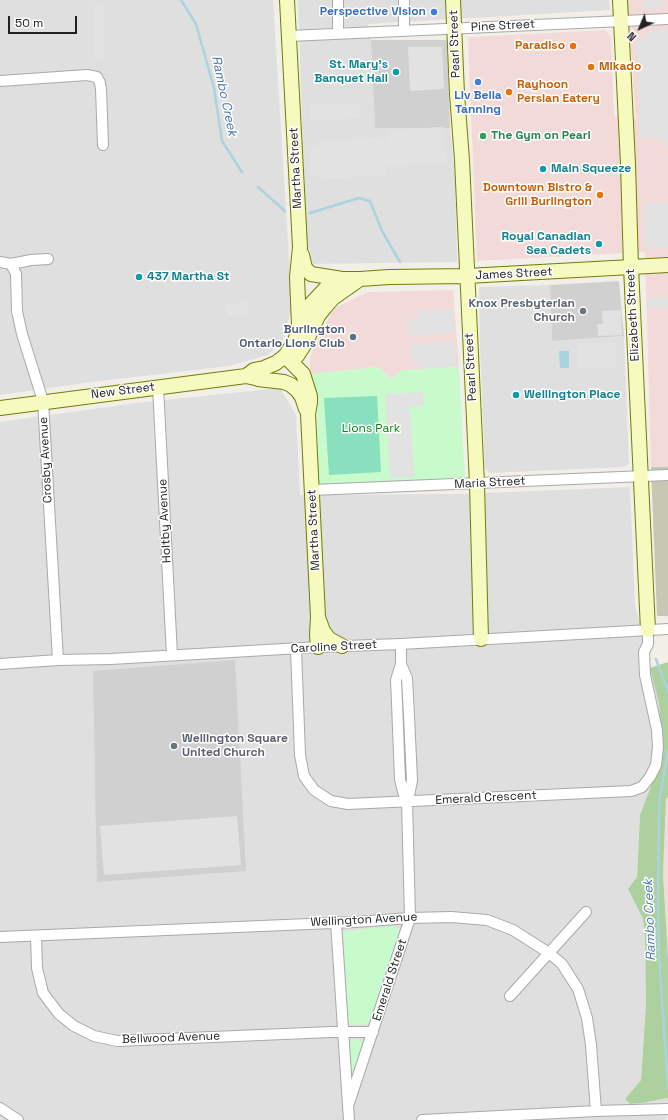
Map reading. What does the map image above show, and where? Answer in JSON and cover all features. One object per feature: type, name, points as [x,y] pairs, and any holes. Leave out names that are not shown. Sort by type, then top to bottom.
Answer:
[{"type":"street","name":"Martha Street","points":[[287,0],[300,247],[298,277],[298,335]]},
{"type":"street","points":[[338,0],[338,34]]},
{"type":"street","points":[[404,0],[404,31]]},
{"type":"street","name":"Pearl Street","points":[[453,0],[456,94],[462,160],[477,484],[481,639]]},
{"type":"street","name":"Elizabeth Street","points":[[620,0],[628,164],[630,267],[648,630]]},
{"type":"street","name":"Pine Street","points":[[289,36],[668,19]]},
{"type":"street","points":[[0,81],[87,75],[97,77],[101,89],[103,145]]},
{"type":"street","name":"James Street","points":[[300,247],[304,266],[308,272],[316,276],[342,279],[467,276],[668,265]]},
{"type":"street","points":[[0,262],[11,264],[31,260],[48,260]]},
{"type":"street","name":"Crosby Avenue","points":[[11,264],[16,274],[17,312],[22,334],[43,401],[58,660]]},
{"type":"street","points":[[288,359],[306,312],[315,298],[326,288],[342,279]]},
{"type":"street","points":[[288,359],[299,353],[324,307],[333,298],[360,279]]},
{"type":"street","points":[[288,359],[303,374],[308,388],[310,402],[308,414]]},
{"type":"street","name":"New Street","points":[[0,408],[43,401],[158,387],[252,378],[273,374],[288,359]]},
{"type":"street","points":[[252,378],[284,382],[291,385],[302,397],[308,414]]},
{"type":"street","name":"Holtby Avenue","points":[[158,387],[172,655]]},
{"type":"street","name":"Martha Street","points":[[308,414],[318,617],[318,647]]},
{"type":"street","name":"Maria Street","points":[[312,490],[668,475]]},
{"type":"street","points":[[318,617],[322,631],[329,639],[342,646]]},
{"type":"street","name":"Caroline Street","points":[[0,664],[668,629]]},
{"type":"street","name":"Emerald Crescent","points":[[296,649],[300,755],[304,776],[314,790],[331,801],[348,804],[631,791],[642,787],[650,777],[656,765],[658,747],[657,730],[645,675],[644,652],[648,644],[648,630]]},
{"type":"street","name":"Emerald Street","points":[[348,1106],[410,918],[407,801],[400,779],[396,680],[401,664],[401,644]]},
{"type":"street","points":[[510,996],[586,912]]},
{"type":"street","name":"Wellington Avenue","points":[[0,937],[356,922],[451,916],[487,920],[513,930],[549,953],[562,964],[578,989],[587,1018],[591,1045],[596,1111]]},
{"type":"street","name":"Emerald Street","points":[[336,922],[349,1120]]},
{"type":"street","name":"Bellwood Avenue","points":[[36,936],[37,968],[44,993],[59,1014],[74,1026],[94,1036],[117,1041],[343,1031],[373,1032]]},
{"type":"street","points":[[0,1108],[18,1120]]},
{"type":"street","points":[[422,1120],[664,1109]]},
{"type":"shaded area","points":[[0,0],[273,0],[292,307],[283,340],[268,355],[229,366],[84,383],[0,395]]},
{"type":"shaded area","points":[[298,0],[609,0],[610,10],[368,24],[371,40],[375,128],[450,128],[455,178],[457,262],[307,264]]},
{"type":"shaded area","points":[[627,0],[668,0],[668,467],[651,467],[645,252],[477,261],[468,38],[604,30],[611,37],[614,116],[636,119]]},
{"type":"shaded area","points":[[643,0],[663,0],[663,9],[643,9]]},
{"type":"shaded area","points":[[93,5],[104,5],[104,59],[93,59]]},
{"type":"shaded area","points":[[652,30],[668,30],[668,146],[664,146],[662,141],[653,138],[641,138],[636,41],[641,41]]},
{"type":"shaded area","points":[[371,40],[447,40],[450,128],[375,128]]},
{"type":"shaded area","points":[[408,47],[442,47],[444,89],[410,91]]},
{"type":"shaded area","points":[[359,103],[360,118],[310,121],[309,105]]},
{"type":"shaded area","points":[[443,127],[446,163],[387,166],[387,175],[321,179],[311,176],[310,148],[316,148],[319,145],[319,141],[385,137],[386,143],[388,143],[388,130]]},
{"type":"shaded area","points":[[668,203],[668,248],[648,249],[645,246],[644,204]]},
{"type":"shaded area","points":[[619,281],[624,336],[552,341],[550,285]]},
{"type":"shaded area","points":[[550,285],[552,341],[624,336],[629,464],[624,467],[489,473],[485,468],[479,287]]},
{"type":"shaded area","points":[[453,290],[459,367],[402,370],[391,379],[379,367],[310,374],[310,357],[333,309],[368,292]]},
{"type":"shaded area","points":[[668,297],[668,308],[647,309],[646,298]]},
{"type":"shaded area","points":[[248,302],[249,315],[228,317],[226,304]]},
{"type":"shaded area","points":[[453,309],[453,333],[408,336],[407,319],[418,319],[417,311]]},
{"type":"shaded area","points":[[621,310],[622,335],[598,336],[597,324],[603,324],[602,311]]},
{"type":"shaded area","points":[[454,342],[455,367],[417,368],[417,360],[410,360],[409,344]]},
{"type":"shaded area","points":[[578,343],[616,343],[616,368],[579,369]]},
{"type":"shaded area","points":[[280,388],[296,415],[300,495],[461,494],[630,487],[635,604],[659,704],[662,737],[653,781],[640,815],[637,877],[628,889],[643,919],[645,937],[646,1005],[641,1080],[625,1099],[630,1104],[668,1098],[668,1115],[666,1120],[0,1120],[0,422],[136,403]]},
{"type":"shaded area","points":[[423,392],[424,406],[405,408],[410,409],[414,477],[390,478],[385,394]]},
{"type":"shaded area","points":[[651,467],[668,467],[668,616],[657,616]]},
{"type":"shaded area","points":[[235,660],[246,871],[97,882],[93,671]]},
{"type":"shaded area","points":[[668,797],[668,959],[663,874],[666,798]]},
{"type":"shaded area","points":[[237,816],[241,865],[104,875],[100,826]]},
{"type":"green space","name":"Lions Park","points":[[379,367],[391,379],[402,370],[459,367],[465,478],[318,485],[317,401],[315,387],[310,374]]},
{"type":"green space","points":[[377,396],[381,472],[329,475],[324,398]]},
{"type":"green space","points":[[668,662],[668,797],[666,799],[663,874],[668,959],[668,1098],[630,1104],[625,1099],[641,1080],[646,1005],[645,937],[643,919],[628,889],[637,877],[640,815],[653,781],[662,738],[659,704],[650,668]]},
{"type":"green space","points":[[393,926],[399,928],[400,935],[373,1019],[369,1024],[351,1025],[348,1023],[347,1019],[343,934],[346,931]]},
{"type":"green space","points":[[357,1039],[366,1042],[351,1081],[349,1041]]},
{"type":"water","points":[[559,351],[569,351],[569,368],[560,368]]},
{"type":"waterway","name":"Rambo Creek","points":[[181,0],[196,24],[214,88],[222,141],[242,172]]},
{"type":"waterway","name":"Rambo Creek","points":[[258,187],[285,211]]},
{"type":"waterway","name":"Rambo Creek","points":[[310,213],[359,198],[370,201],[382,231],[400,262]]},
{"type":"waterway","name":"Rambo Creek","points":[[656,659],[668,692]]},
{"type":"waterway","name":"Rambo Creek","points":[[668,751],[659,803],[658,904],[659,954],[668,1088]]},
{"type":"place","name":"Perspective Vision","points":[[434,12]]},
{"type":"place","name":"Paradiso","points":[[573,46]]},
{"type":"place","name":"Mikado","points":[[591,67]]},
{"type":"place","name":"St. Mary's Banquet Hall","points":[[396,72]]},
{"type":"place","name":"Liv Bella Tanning","points":[[478,82]]},
{"type":"place","name":"Rayhoon Persian Eatery","points":[[509,92]]},
{"type":"place","name":"The Gym on Pearl","points":[[483,136]]},
{"type":"place","name":"Main Squeeze","points":[[543,169]]},
{"type":"place","name":"Downtown Bistro & Grill Burlington","points":[[600,195]]},
{"type":"place","name":"Royal Canadian Sea Cadets","points":[[599,244]]},
{"type":"place","name":"437 Martha St","points":[[139,277]]},
{"type":"place","name":"Knox Presbyterian Church","points":[[583,311]]},
{"type":"place","name":"Burlington Ontario Lions Club","points":[[353,337]]},
{"type":"place","name":"Wellington Place","points":[[516,395]]},
{"type":"place","name":"Wellington Square United Church","points":[[174,746]]}]
